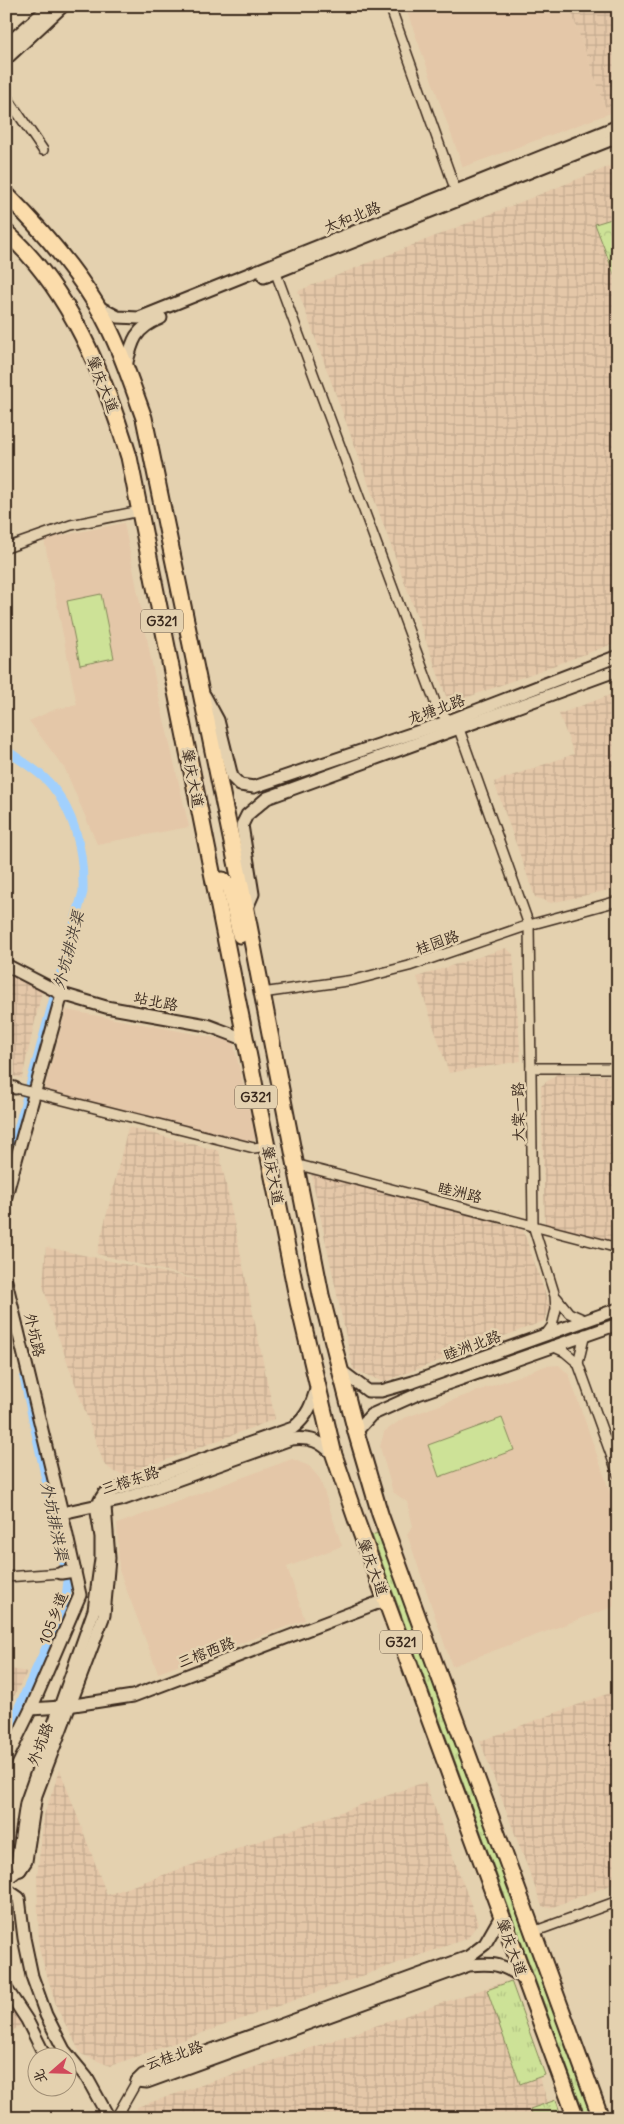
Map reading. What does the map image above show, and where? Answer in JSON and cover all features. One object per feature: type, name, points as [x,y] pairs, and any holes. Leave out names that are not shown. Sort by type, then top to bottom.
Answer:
[{"type":"highway","name":"肇庆大道","points":[[6,194],[42,231],[70,266],[97,306],[126,366],[144,418],[246,910],[295,1164]]},
{"type":"highway","name":"肇庆大道","points":[[6,232],[17,242],[55,289],[81,330],[110,395],[129,457],[244,1040],[317,1386],[334,1455],[385,1600],[576,2118]]},
{"type":"highway","points":[[176,690],[188,711],[198,761],[206,764],[214,758]]},
{"type":"highway","points":[[214,881],[223,880],[230,887],[242,945],[256,964]]},
{"type":"highway","name":"G321","points":[[295,1164],[321,1295],[356,1432],[383,1520],[601,2118]]},
{"type":"highway","points":[[359,1528],[383,1520]]},
{"type":"street","points":[[6,45],[50,6]]},
{"type":"street","points":[[6,59],[63,6]]},
{"type":"street","points":[[390,6],[457,195]]},
{"type":"street","points":[[6,96],[43,150]]},
{"type":"street","name":"太和北路","points":[[97,306],[118,317],[139,318],[274,268],[457,195],[618,126]]},
{"type":"street","name":"太和北路","points":[[457,195],[618,137]]},
{"type":"street","points":[[274,268],[438,710],[459,729]]},
{"type":"street","name":"太和北路","points":[[126,366],[134,338],[148,323],[274,268]]},
{"type":"street","points":[[6,548],[71,525],[140,511]]},
{"type":"street","name":"龙塘北路","points":[[198,682],[218,720],[232,777],[240,785],[263,786],[449,721],[618,656]]},
{"type":"street","name":"龙塘北路","points":[[246,910],[254,894],[242,824],[247,815],[267,798],[618,670]]},
{"type":"street","name":"大棠一路","points":[[459,729],[529,925],[533,1225],[555,1296]]},
{"type":"street","name":"桂园路","points":[[262,993],[354,980],[409,966],[529,925],[618,901]]},
{"type":"street","name":"站北路","points":[[6,965],[62,994],[106,1007],[207,1026],[244,1040]]},
{"type":"street","points":[[6,1196],[62,994]]},
{"type":"street","points":[[531,1068],[618,1068]]},
{"type":"street","points":[[10,1087],[254,1148],[267,1146]]},
{"type":"street","name":"睦洲路","points":[[295,1164],[618,1248]]},
{"type":"street","name":"外坑路","points":[[6,1281],[62,1513]]},
{"type":"street","points":[[555,1296],[569,1313],[585,1320]]},
{"type":"street","points":[[547,1334],[555,1318],[555,1296]]},
{"type":"street","name":"睦洲北路","points":[[340,1370],[368,1391],[381,1391],[413,1382],[618,1309]]},
{"type":"street","name":"睦洲北路","points":[[356,1432],[371,1415],[418,1394],[618,1324]]},
{"type":"street","points":[[578,1363],[585,1334]]},
{"type":"street","points":[[552,1346],[566,1352],[578,1363],[618,1474]]},
{"type":"street","points":[[413,1382],[410,1386],[396,1391],[395,1394],[397,1398],[418,1394]]},
{"type":"street","points":[[317,1386],[310,1409],[292,1433],[321,1442],[334,1455]]},
{"type":"street","name":"三榕东路","points":[[102,1501],[292,1433]]},
{"type":"street","points":[[62,1513],[102,1501]]},
{"type":"street","name":"外坑路","points":[[20,1870],[18,1863],[26,1803],[66,1707],[94,1610],[100,1558],[102,1501]]},
{"type":"street","name":"105乡道","points":[[6,1760],[31,1709],[80,1595],[62,1513]]},
{"type":"street","points":[[6,1577],[75,1571]]},
{"type":"street","name":"三榕西路","points":[[31,1709],[66,1707],[133,1696],[385,1600]]},
{"type":"street","points":[[6,1881],[20,1870]]},
{"type":"street","points":[[6,1889],[19,1898],[28,1957],[46,2014],[62,2046]]},
{"type":"street","points":[[533,1932],[618,1901]]},
{"type":"street","points":[[469,1961],[485,1944],[501,1916]]},
{"type":"street","points":[[469,1961],[492,1963],[506,1967],[524,1980]]},
{"type":"street","name":"云桂北路","points":[[137,2081],[143,2074],[469,1961]]},
{"type":"street","points":[[6,1988],[27,2020],[40,2046]]},
{"type":"street","points":[[78,2070],[87,2078],[109,2118]]},
{"type":"street","points":[[116,2118],[137,2081]]},
{"type":"shaded area","points":[[405,6],[569,6],[608,114],[463,167]]},
{"type":"shaded area","points":[[569,6],[618,6],[618,111],[608,114]]},
{"type":"shaded area","points":[[618,163],[618,642],[449,704],[298,291]]},
{"type":"shaded area","points":[[124,523],[157,689],[189,827],[97,844],[65,769],[29,721],[56,709],[77,705],[44,539]]},
{"type":"shaded area","points":[[618,692],[618,888],[551,903],[535,897],[494,782],[574,754],[559,714]]},
{"type":"shaded area","points":[[506,948],[513,954],[521,1061],[449,1073],[417,977]]},
{"type":"shaded area","points":[[6,972],[42,991],[22,1078],[6,1075]]},
{"type":"shaded area","points":[[66,1010],[233,1041],[256,1138],[249,1144],[44,1090]]},
{"type":"shaded area","points":[[557,1074],[618,1076],[618,1242],[545,1225],[541,1086]]},
{"type":"shaded area","points":[[128,1127],[219,1151],[275,1419],[126,1475],[114,1472],[104,1464],[55,1328],[43,1285],[46,1247],[222,1285],[97,1254]]},
{"type":"shaded area","points":[[311,1173],[523,1230],[550,1307],[544,1321],[383,1382],[353,1369]]},
{"type":"shaded area","points":[[559,1365],[569,1375],[618,1515],[618,1605],[452,1666],[407,1534],[413,1526],[407,1502],[393,1492],[380,1447],[384,1432],[402,1419],[545,1366]]},
{"type":"shaded area","points":[[292,1459],[309,1466],[320,1479],[342,1546],[287,1567],[305,1620],[158,1673],[119,1570],[117,1524]]},
{"type":"shaded area","points":[[6,1668],[27,1672],[6,1711]]},
{"type":"shaded area","points":[[618,1690],[618,1882],[550,1908],[542,1906],[480,1741]]},
{"type":"shaded area","points":[[60,1770],[107,1895],[425,1782],[478,1923],[468,1938],[110,2066],[81,2054],[57,2008],[39,1949],[37,1876],[44,1815]]},
{"type":"shaded area","points":[[504,1982],[554,2118],[135,2118],[137,2107]]},
{"type":"shaded area","points":[[6,1995],[27,2020],[6,2036]]},
{"type":"green space","points":[[618,217],[618,273],[614,274],[595,224]]},
{"type":"green space","points":[[101,594],[114,658],[80,665],[67,601]]},
{"type":"green space","points":[[502,1418],[514,1450],[439,1477],[428,1445]]},
{"type":"green space","points":[[383,1531],[596,2118],[586,2118],[372,1535]]},
{"type":"green space","points":[[511,1981],[545,2075],[520,2084],[487,1990]]},
{"type":"green space","points":[[556,2100],[562,2118],[534,2118],[530,2109]]},
{"type":"waterway","name":"外坑排洪渠","points":[[6,750],[37,771],[61,798],[68,810],[77,836],[83,878],[83,892],[6,1173]]},
{"type":"waterway","name":"外坑排洪渠","points":[[6,1735],[65,1606],[68,1581],[24,1378]]}]
